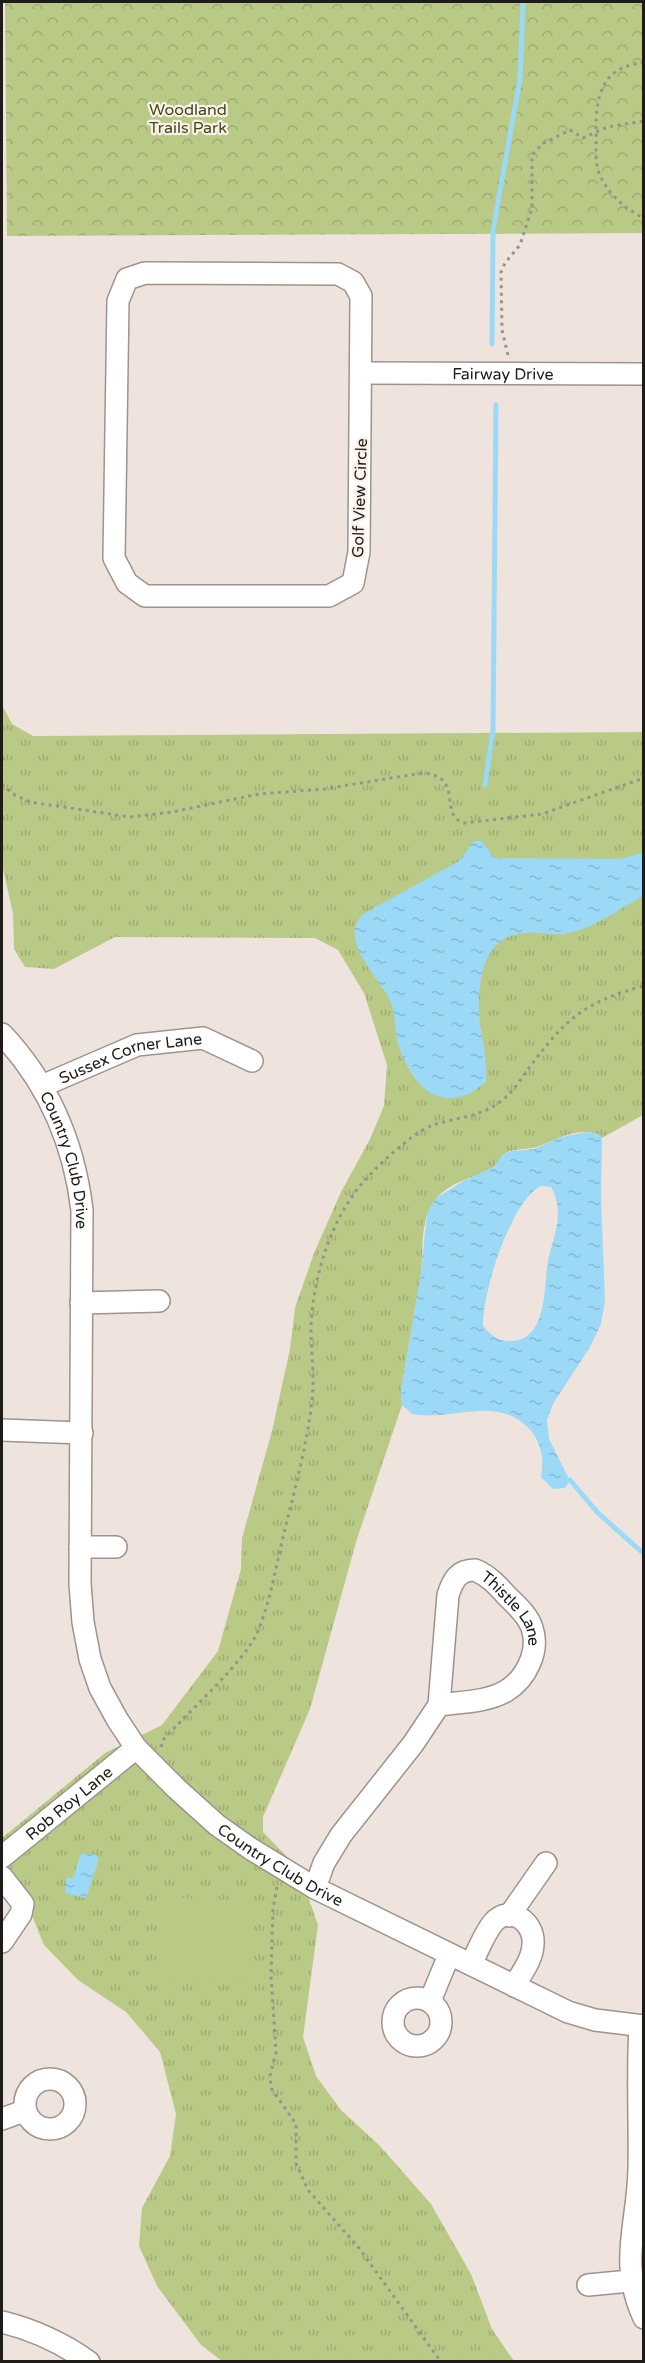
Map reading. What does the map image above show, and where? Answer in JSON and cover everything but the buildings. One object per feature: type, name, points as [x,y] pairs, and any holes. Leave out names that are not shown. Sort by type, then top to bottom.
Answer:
[{"type":"street","name":"Golf View Circle","points":[[145,273],[338,274],[352,282],[361,296],[362,373],[359,552],[352,583],[329,596],[145,596],[127,584],[114,558],[118,301],[127,279],[145,273]]},
{"type":"street","name":"Fairway Drive","points":[[362,373],[644,374]]},
{"type":"street","name":"Country Club Drive","points":[[2,1034],[17,1050],[42,1086],[62,1126],[78,1178],[82,1210],[80,1547],[83,1622],[90,1659],[100,1688],[136,1748],[217,1825],[315,1888],[568,2012],[595,2020],[642,2026]]},
{"type":"street","name":"Sussex Corner Lane","points":[[42,1086],[137,1045],[203,1038],[252,1061]]},
{"type":"street","points":[[81,1303],[159,1301]]},
{"type":"street","points":[[2,1430],[82,1433]]},
{"type":"street","points":[[80,1547],[116,1547]]},
{"type":"street","name":"Thistle Lane","points":[[315,1888],[324,1863],[341,1835],[413,1744],[439,1705],[448,1595],[452,1582],[459,1574],[475,1570],[491,1579],[524,1613],[532,1626],[534,1650],[521,1678],[508,1690],[494,1697],[439,1705]]},
{"type":"street","name":"Rob Roy Lane","points":[[2,1857],[136,1748]]},
{"type":"street","points":[[471,1964],[494,1923],[508,1916],[546,1863]]},
{"type":"street","points":[[2,1877],[23,1904],[21,1914],[2,1942]]},
{"type":"street","points":[[508,1916],[524,1919],[530,1926],[533,1936],[531,1956],[514,1986]]},
{"type":"street","points":[[430,2001],[449,1955]]},
{"type":"street","points":[[642,2026],[639,2172],[630,2242],[630,2281],[644,2318]]},
{"type":"street","points":[[2,2119],[24,2111]]},
{"type":"street","points":[[588,2286],[630,2281]]},
{"type":"street","points":[[2,2322],[40,2333],[89,2361]]},
{"type":"path","points":[[644,63],[627,64],[612,72],[597,104],[594,153],[600,175],[625,209],[644,218]]},
{"type":"path","points":[[514,374],[502,330],[501,272],[505,263],[520,245],[532,208],[532,155],[542,144],[570,130],[583,138],[607,127],[644,121]]},
{"type":"path","points":[[2,784],[13,794],[30,802],[130,817],[172,812],[259,794],[324,789],[422,773],[434,774],[443,779],[448,787],[452,814],[458,821],[464,823],[542,814],[644,778]]},
{"type":"path","points":[[163,1754],[163,1740],[247,1650],[258,1632],[268,1602],[306,1438],[312,1398],[311,1327],[316,1294],[326,1251],[341,1212],[361,1185],[388,1158],[415,1136],[439,1124],[485,1111],[503,1100],[555,1035],[586,1008],[614,994],[644,986]]},
{"type":"path","points":[[280,1867],[273,1919],[271,1976],[276,2052],[270,2076],[272,2088],[296,2124],[296,2163],[308,2190],[359,2248],[441,2361]]},
{"type":"green space","name":"Woodland Trails Park","points":[[5,2],[643,2],[643,233],[7,236]]},
{"type":"green space","points":[[2,705],[12,724],[33,736],[643,732],[643,1115],[602,1138],[589,1132],[581,1132],[564,1136],[538,1147],[507,1152],[492,1168],[441,1193],[431,1207],[423,1235],[421,1274],[401,1391],[402,1405],[356,1542],[310,1709],[263,1817],[263,1832],[298,1868],[318,1925],[303,2037],[316,2076],[341,2110],[380,2146],[431,2204],[471,2274],[492,2329],[514,2361],[222,2361],[201,2345],[157,2286],[139,2246],[142,2208],[170,2156],[176,2114],[160,2052],[126,2012],[78,1980],[44,1945],[26,1901],[2,1853],[2,1838],[105,1753],[162,1725],[218,1651],[241,1569],[242,1538],[272,1431],[290,1349],[295,1308],[314,1253],[341,1192],[370,1139],[384,1106],[387,1065],[364,993],[338,950],[315,938],[115,937],[54,969],[25,967],[14,949],[13,913],[2,865]]},
{"type":"green space","points":[[163,1897],[254,1901],[250,1984],[160,1980]]},
{"type":"water","points":[[474,841],[482,841],[494,858],[620,859],[643,853],[643,896],[595,924],[574,932],[518,934],[498,943],[486,960],[479,993],[486,1082],[471,1092],[458,1097],[445,1098],[423,1087],[405,1063],[397,1041],[389,998],[357,946],[356,924],[363,914],[459,861]]},
{"type":"water","points":[[587,1132],[598,1134],[602,1138],[601,1195],[605,1301],[601,1324],[590,1347],[553,1404],[547,1420],[549,1439],[570,1481],[565,1488],[553,1489],[541,1477],[542,1459],[538,1443],[532,1432],[519,1420],[505,1413],[490,1411],[443,1415],[412,1414],[402,1405],[401,1391],[421,1272],[427,1213],[436,1198],[465,1180],[494,1167],[502,1155],[511,1151],[534,1149],[561,1137]],"holes":[[[540,1186],[551,1187],[556,1198],[558,1218],[547,1267],[541,1313],[531,1333],[522,1339],[510,1341],[498,1339],[483,1326],[488,1292],[500,1250],[518,1211],[529,1196]]]},
{"type":"water","points":[[81,1853],[96,1855],[99,1859],[86,1898],[65,1893],[66,1878],[73,1878]]},
{"type":"waterway","points":[[492,344],[493,230],[520,79],[523,2]]},
{"type":"waterway","points":[[485,785],[493,730],[496,405]]},
{"type":"waterway","points":[[570,1480],[598,1513],[644,1554]]}]
